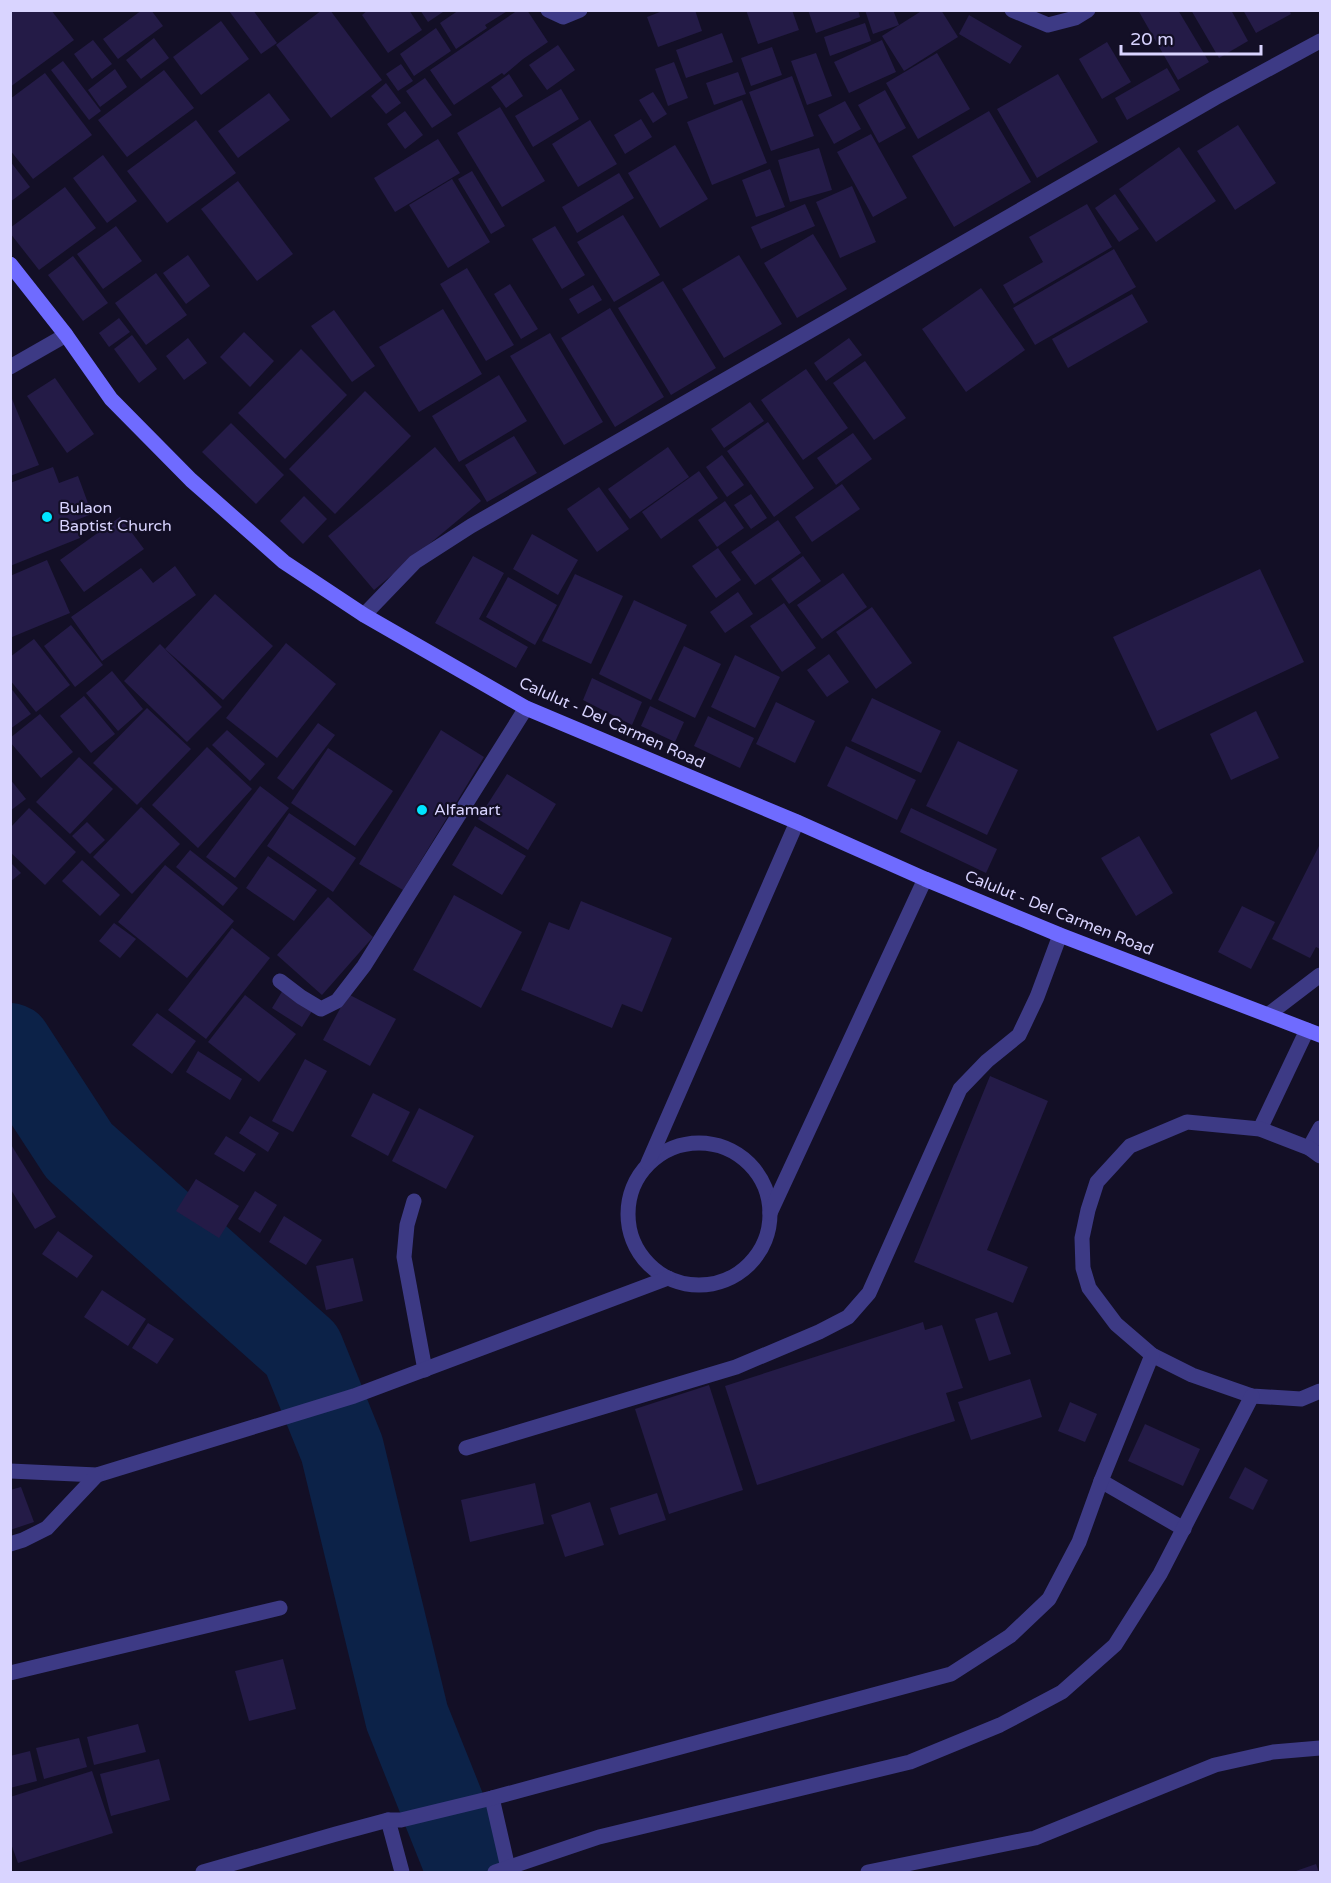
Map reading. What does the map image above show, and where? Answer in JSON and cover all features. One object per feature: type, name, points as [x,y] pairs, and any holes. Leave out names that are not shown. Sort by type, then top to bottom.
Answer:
[{"type":"main road","name":"Calulut - Del Carmen Road","points":[[10,264],[66,335],[111,399],[190,480],[284,562],[364,615],[526,708],[1060,935],[1314,1032]]},
{"type":"street","points":[[548,10],[563,17],[580,10]]},
{"type":"street","points":[[1012,10],[1048,25],[1075,18],[1088,10]]},
{"type":"street","points":[[364,615],[415,562],[471,526],[1215,98],[1320,41]]},
{"type":"street","points":[[10,367],[66,335]]},
{"type":"street","points":[[280,981],[321,1009],[337,1001],[364,966],[526,708]]},
{"type":"street","points":[[648,1164],[667,1150],[690,1143],[714,1144],[736,1152],[754,1169],[766,1189],[770,1213],[767,1236],[756,1258],[738,1274],[716,1283],[691,1285],[668,1278],[650,1265],[636,1247],[629,1226],[628,1203],[634,1182],[648,1164],[797,822]]},
{"type":"street","points":[[770,1213],[925,879]]},
{"type":"street","points":[[466,1448],[736,1367],[819,1332],[848,1317],[869,1293],[960,1089],[987,1061],[1019,1035],[1037,997],[1060,935]]},
{"type":"street","points":[[1269,1014],[1320,975]]},
{"type":"street","points":[[1260,1129],[1314,1032]]},
{"type":"street","points":[[1320,1128],[1315,1152],[1260,1129],[1187,1122],[1130,1146],[1097,1182],[1082,1238],[1083,1268],[1089,1288],[1116,1324],[1152,1355],[1192,1375],[1252,1396],[1301,1399],[1320,1391]]},
{"type":"street","points":[[414,1201],[407,1225],[404,1257],[425,1370]]},
{"type":"street","points":[[10,1471],[97,1474],[354,1396],[668,1278]]},
{"type":"street","points":[[203,1872],[395,1820],[492,1798],[951,1674],[1010,1636],[1049,1599],[1079,1542],[1152,1355]]},
{"type":"street","points":[[492,1798],[502,1870],[599,1838],[910,1762],[1000,1725],[1062,1692],[1115,1645],[1160,1574],[1252,1396]]},
{"type":"street","points":[[10,1544],[47,1528],[97,1474]]},
{"type":"street","points":[[1101,1481],[1184,1529]]},
{"type":"street","points":[[10,1674],[279,1608]]},
{"type":"street","points":[[868,1872],[1035,1838],[1215,1765],[1274,1752],[1320,1748]]},
{"type":"street","points":[[395,1820],[402,1872]]},
{"type":"building","points":[[10,10],[51,10],[74,40],[10,87]]},
{"type":"building","points":[[142,10],[151,10],[163,26],[118,59],[103,39]]},
{"type":"building","points":[[230,10],[253,10],[277,43],[261,54]]},
{"type":"building","points":[[322,10],[330,10],[382,80],[331,118],[276,45]]},
{"type":"building","points":[[368,10],[409,10],[422,30],[388,53],[362,15]]},
{"type":"building","points":[[420,10],[446,10],[428,22]]},
{"type":"building","points":[[459,10],[509,10],[485,25],[487,28],[456,49],[440,23]]},
{"type":"building","points":[[518,10],[527,10],[548,42],[504,75],[502,73],[454,105],[430,70]]},
{"type":"building","points":[[665,10],[695,10],[702,31],[658,47],[647,17]]},
{"type":"building","points":[[746,10],[792,10],[799,30],[758,44]]},
{"type":"building","points":[[808,10],[858,10],[860,17],[816,33]]},
{"type":"building","points":[[865,10],[893,10],[899,25],[873,34]]},
{"type":"building","points":[[923,10],[941,10],[958,37],[904,71],[882,36]]},
{"type":"building","points":[[1138,10],[1178,10],[1209,62],[1178,80]]},
{"type":"building","points":[[1191,10],[1231,10],[1248,41],[1219,58]]},
{"type":"building","points":[[1243,10],[1289,10],[1291,14],[1256,33]]},
{"type":"building","points":[[969,15],[1022,46],[1010,64],[959,34]]},
{"type":"building","points":[[221,21],[249,59],[201,95],[173,57]]},
{"type":"building","points":[[865,23],[871,41],[830,56],[824,37]]},
{"type":"building","points":[[436,28],[451,51],[414,76],[400,54]]},
{"type":"building","points":[[722,33],[733,62],[686,78],[676,50]]},
{"type":"building","points":[[154,38],[169,58],[141,79],[126,60]]},
{"type":"building","points":[[93,40],[112,64],[92,79],[74,54]]},
{"type":"building","points":[[882,40],[896,72],[849,93],[834,62]]},
{"type":"building","points":[[1107,42],[1131,82],[1102,99],[1079,59]]},
{"type":"building","points":[[558,45],[575,70],[547,90],[529,65]]},
{"type":"building","points":[[772,47],[782,75],[751,86],[741,58]]},
{"type":"building","points":[[816,53],[832,96],[807,105],[791,61]]},
{"type":"building","points":[[937,53],[970,109],[918,139],[886,83]]},
{"type":"building","points":[[63,61],[101,111],[89,120],[51,70]]},
{"type":"building","points":[[674,62],[688,98],[668,106],[655,69]]},
{"type":"building","points":[[401,64],[413,81],[398,91],[386,74]]},
{"type":"building","points":[[1167,68],[1180,90],[1127,120],[1115,98]]},
{"type":"building","points":[[115,69],[127,87],[100,107],[88,90]]},
{"type":"building","points":[[164,70],[194,108],[127,157],[98,120]]},
{"type":"building","points":[[738,72],[746,94],[714,105],[706,83]]},
{"type":"building","points":[[45,73],[92,135],[33,179],[10,150],[10,99]]},
{"type":"building","points":[[509,74],[523,96],[506,108],[491,87]]},
{"type":"building","points":[[1058,74],[1098,142],[1037,178],[997,109]]},
{"type":"building","points":[[792,76],[814,136],[771,151],[749,92]]},
{"type":"building","points":[[425,78],[452,115],[432,128],[406,91]]},
{"type":"building","points":[[386,83],[401,103],[386,114],[371,96]]},
{"type":"building","points":[[561,89],[579,119],[533,147],[515,116]]},
{"type":"building","points":[[885,90],[906,128],[879,143],[858,105]]},
{"type":"building","points":[[653,92],[667,114],[653,123],[639,100]]},
{"type":"building","points":[[269,93],[290,120],[238,158],[218,131]]},
{"type":"building","points":[[742,100],[767,163],[712,185],[687,122]]},
{"type":"building","points":[[845,101],[861,129],[834,144],[818,115]]},
{"type":"building","points":[[500,107],[545,181],[502,207],[457,133]]},
{"type":"building","points":[[405,111],[423,135],[405,149],[387,124]]},
{"type":"building","points":[[989,111],[1031,182],[954,227],[912,156]]},
{"type":"building","points":[[641,119],[652,137],[625,154],[614,135]]},
{"type":"building","points":[[196,120],[236,173],[167,223],[127,171]]},
{"type":"building","points":[[590,120],[617,164],[578,187],[552,144]]},
{"type":"building","points":[[1238,125],[1276,183],[1235,210],[1197,151]]},
{"type":"building","points":[[871,134],[907,198],[873,217],[837,152]]},
{"type":"building","points":[[438,139],[460,173],[395,212],[374,178]]},
{"type":"building","points":[[675,145],[708,199],[660,228],[628,173]]},
{"type":"building","points":[[1179,147],[1216,201],[1156,242],[1119,189]]},
{"type":"building","points":[[819,148],[832,190],[790,202],[778,160]]},
{"type":"building","points":[[103,155],[137,201],[107,223],[73,178]]},
{"type":"building","points":[[10,161],[30,187],[10,202]]},
{"type":"building","points":[[770,169],[785,207],[756,217],[742,180]]},
{"type":"building","points":[[472,171],[505,226],[491,234],[458,179]]},
{"type":"building","points":[[619,173],[634,198],[577,233],[562,207]]},
{"type":"building","points":[[452,179],[490,242],[448,268],[409,205]]},
{"type":"building","points":[[238,181],[293,254],[257,281],[201,209]]},
{"type":"building","points":[[852,186],[876,242],[840,258],[816,202]]},
{"type":"building","points":[[65,187],[96,228],[39,270],[10,233],[10,228]]},
{"type":"building","points":[[1115,194],[1139,229],[1119,242],[1095,208]]},
{"type":"building","points":[[805,204],[815,226],[761,249],[751,227]]},
{"type":"building","points":[[1087,204],[1112,247],[1014,304],[1003,285],[1043,262],[1029,237]]},
{"type":"building","points":[[623,215],[660,275],[614,302],[577,242]]},
{"type":"building","points":[[116,226],[142,261],[103,289],[77,254]]},
{"type":"building","points":[[555,226],[585,275],[562,289],[532,239]]},
{"type":"building","points":[[813,234],[847,289],[797,318],[764,263]]},
{"type":"building","points":[[1114,249],[1136,287],[1035,345],[1013,308]]},
{"type":"building","points":[[188,255],[210,286],[186,304],[163,273]]},
{"type":"building","points":[[739,255],[782,324],[724,358],[682,289]]},
{"type":"building","points":[[73,256],[108,303],[83,321],[48,275]]},
{"type":"building","points":[[467,268],[514,345],[486,361],[440,284]]},
{"type":"building","points":[[156,273],[187,315],[146,345],[115,303]]},
{"type":"building","points":[[663,281],[716,368],[671,395],[618,308]]},
{"type":"building","points":[[510,284],[538,329],[521,339],[494,294]]},
{"type":"building","points":[[593,285],[602,300],[578,314],[569,299]]},
{"type":"building","points":[[981,288],[1025,350],[966,392],[922,329]]},
{"type":"building","points":[[1132,294],[1148,322],[1068,368],[1052,339]]},
{"type":"building","points":[[610,308],[664,397],[615,427],[561,338]]},
{"type":"building","points":[[443,309],[482,374],[419,412],[379,347]]},
{"type":"building","points":[[334,310],[375,366],[352,382],[311,326]]},
{"type":"building","points":[[119,318],[130,332],[109,347],[99,333]]},
{"type":"building","points":[[244,332],[274,361],[250,387],[220,357]]},
{"type":"building","points":[[550,333],[603,422],[564,445],[510,356]]},
{"type":"building","points":[[132,335],[157,369],[139,383],[114,349]]},
{"type":"building","points":[[188,338],[207,363],[184,380],[166,356]]},
{"type":"building","points":[[849,338],[862,355],[826,381],[814,363]]},
{"type":"building","points":[[301,349],[347,395],[285,459],[238,413]]},
{"type":"building","points":[[865,361],[906,418],[874,440],[833,383]]},
{"type":"building","points":[[806,369],[848,428],[803,460],[761,400]]},
{"type":"building","points":[[499,375],[527,421],[459,462],[432,416]]},
{"type":"building","points":[[55,378],[94,434],[67,453],[27,396]]},
{"type":"building","points":[[365,391],[411,436],[335,514],[289,469]]},
{"type":"building","points":[[10,394],[39,465],[10,476]]},
{"type":"building","points":[[750,402],[764,421],[724,448],[711,429]]},
{"type":"building","points":[[768,422],[814,488],[774,517],[727,451]]},
{"type":"building","points":[[231,423],[284,475],[256,504],[202,452]]},
{"type":"building","points":[[853,433],[872,459],[836,485],[817,458]]},
{"type":"building","points":[[514,436],[537,473],[487,502],[465,465]]},
{"type":"building","points":[[435,447],[481,501],[374,590],[328,536]]},
{"type":"building","points":[[668,447],[689,477],[630,519],[608,489]]},
{"type":"building","points":[[722,455],[744,485],[727,497],[706,467]]},
{"type":"building","name":"Bulaon Baptist Church","points":[[53,467],[59,483],[78,476],[92,514],[74,521],[80,538],[10,566],[10,483]]},
{"type":"building","points":[[699,471],[718,498],[661,539],[642,512]]},
{"type":"building","points":[[842,484],[860,509],[812,542],[795,517]]},
{"type":"building","points":[[599,487],[629,529],[597,552],[567,509]]},
{"type":"building","points":[[751,494],[767,518],[751,529],[734,505]]},
{"type":"building","points":[[304,496],[327,519],[303,544],[280,521]]},
{"type":"building","points":[[725,501],[744,528],[717,547],[698,520]]},
{"type":"building","points":[[120,517],[144,549],[84,592],[60,560]]},
{"type":"building","points":[[778,520],[801,553],[755,585],[731,552]]},
{"type":"building","points":[[532,534],[578,560],[558,595],[513,569]]},
{"type":"building","points":[[718,548],[741,580],[716,598],[692,566]]},
{"type":"building","points":[[473,556],[504,573],[479,619],[528,647],[516,668],[435,623]]},
{"type":"building","points":[[803,556],[821,581],[789,604],[771,579]]},
{"type":"building","points":[[47,560],[70,613],[12,637],[10,632],[10,576]]},
{"type":"building","points":[[175,566],[196,595],[102,661],[71,617],[141,568],[153,583]]},
{"type":"building","points":[[1260,569],[1304,662],[1157,731],[1113,637]]},
{"type":"building","points":[[843,573],[867,607],[822,639],[797,605]]},
{"type":"building","points":[[575,574],[623,596],[591,664],[542,641]]},
{"type":"building","points":[[508,577],[557,605],[535,645],[486,617]]},
{"type":"building","points":[[738,592],[753,614],[725,633],[710,612]]},
{"type":"building","points":[[215,594],[273,646],[223,700],[165,649]]},
{"type":"building","points":[[634,600],[687,625],[651,700],[599,674]]},
{"type":"building","points":[[784,603],[816,648],[782,672],[750,626]]},
{"type":"building","points":[[872,607],[912,663],[876,689],[836,632]]},
{"type":"building","points":[[71,625],[103,665],[75,687],[44,646]]},
{"type":"building","points":[[34,639],[70,685],[36,712],[10,680],[10,657]]},
{"type":"building","points":[[286,643],[336,684],[277,758],[226,718]]},
{"type":"building","points":[[160,644],[222,707],[187,742],[124,681]]},
{"type":"building","points":[[684,646],[721,664],[695,718],[658,700]]},
{"type":"building","points":[[829,654],[849,682],[827,697],[807,670]]},
{"type":"building","points":[[735,655],[780,677],[755,728],[711,707]]},
{"type":"building","points":[[112,671],[143,709],[118,731],[86,693]]},
{"type":"building","points":[[592,678],[642,702],[632,725],[583,700]]},
{"type":"building","points":[[10,687],[31,714],[10,729]]},
{"type":"building","points":[[84,696],[115,734],[91,753],[60,716]]},
{"type":"building","points":[[872,698],[941,731],[921,773],[851,741]]},
{"type":"building","points":[[776,702],[815,721],[795,763],[756,744]]},
{"type":"building","points":[[650,706],[684,722],[675,742],[641,726]]},
{"type":"building","points":[[147,708],[191,749],[137,805],[93,763]]},
{"type":"building","points":[[1256,711],[1279,758],[1231,780],[1210,734]]},
{"type":"building","points":[[40,714],[73,752],[41,778],[10,742],[10,738]]},
{"type":"building","points":[[708,716],[754,738],[740,768],[694,746]]},
{"type":"building","points":[[318,723],[335,735],[293,790],[277,778]]},
{"type":"building","points":[[227,730],[265,764],[250,781],[212,745]]},
{"type":"building","name":"Alfamart","points":[[441,730],[484,757],[403,890],[359,864]]},
{"type":"building","points":[[958,741],[1018,770],[987,835],[926,806]]},
{"type":"building","points":[[846,746],[916,780],[897,820],[827,786]]},
{"type":"building","points":[[207,747],[252,789],[198,848],[152,805]]},
{"type":"building","points":[[328,748],[393,791],[355,846],[291,803]]},
{"type":"building","points":[[79,757],[113,789],[70,834],[36,802]]},
{"type":"building","points":[[507,774],[556,804],[528,850],[478,819]]},
{"type":"building","points":[[10,779],[26,799],[10,811]]},
{"type":"building","points":[[260,786],[289,808],[235,878],[206,857]]},
{"type":"building","points":[[141,807],[180,844],[132,894],[93,857]]},
{"type":"building","points":[[29,808],[76,852],[45,885],[10,852],[10,828]]},
{"type":"building","points":[[911,808],[997,849],[986,873],[900,832]]},
{"type":"building","points":[[289,813],[356,858],[333,892],[267,846]]},
{"type":"building","points":[[87,822],[105,840],[90,854],[72,836]]},
{"type":"building","points":[[475,826],[526,856],[502,895],[452,865]]},
{"type":"building","points":[[1139,836],[1173,893],[1136,916],[1101,858]]},
{"type":"building","points":[[1320,844],[1320,949],[1316,947],[1310,958],[1272,939]]},
{"type":"building","points":[[190,850],[238,888],[223,906],[176,867]]},
{"type":"building","points":[[268,856],[317,890],[294,921],[246,888]]},
{"type":"building","points":[[82,860],[120,895],[100,916],[62,881]]},
{"type":"building","points":[[10,862],[21,873],[10,882]]},
{"type":"building","points":[[165,865],[234,921],[187,978],[118,922]]},
{"type":"building","points":[[454,895],[522,932],[481,1008],[413,970]]},
{"type":"building","points":[[328,897],[373,937],[322,995],[277,955]]},
{"type":"building","points":[[581,901],[672,938],[642,1012],[622,1004],[612,1028],[521,990],[549,922],[569,930]]},
{"type":"building","points":[[1242,906],[1275,922],[1251,969],[1218,952]]},
{"type":"building","points":[[114,923],[136,939],[120,958],[99,941]]},
{"type":"building","points":[[232,928],[270,958],[206,1039],[168,1010]]},
{"type":"building","points":[[283,990],[314,1008],[302,1027],[272,1008]]},
{"type":"building","points":[[348,994],[396,1019],[370,1066],[323,1040]]},
{"type":"building","points":[[245,995],[296,1034],[259,1082],[208,1042]]},
{"type":"building","points":[[157,1013],[196,1041],[172,1074],[132,1045]]},
{"type":"building","points":[[198,1051],[242,1079],[230,1100],[186,1072]]},
{"type":"building","points":[[305,1059],[327,1071],[293,1132],[272,1121]]},
{"type":"building","points":[[990,1076],[1048,1101],[987,1250],[1028,1267],[1013,1303],[914,1262]]},
{"type":"building","points":[[373,1093],[410,1112],[388,1156],[351,1136]]},
{"type":"building","points":[[419,1108],[474,1136],[446,1189],[392,1161]]},
{"type":"building","points":[[250,1116],[279,1133],[268,1152],[239,1133]]},
{"type":"building","points":[[226,1136],[256,1154],[244,1172],[214,1154]]},
{"type":"building","points":[[10,1143],[56,1217],[35,1229],[10,1188]]},
{"type":"building","points":[[196,1179],[239,1206],[219,1238],[176,1211]]},
{"type":"building","points":[[255,1191],[277,1205],[260,1233],[238,1219]]},
{"type":"building","points":[[284,1216],[322,1240],[306,1265],[269,1242]]},
{"type":"building","points":[[58,1231],[93,1256],[77,1278],[42,1254]]},
{"type":"building","points":[[353,1258],[363,1301],[326,1310],[316,1266]]},
{"type":"building","points":[[102,1290],[146,1319],[128,1346],[84,1317]]},
{"type":"building","points":[[997,1312],[1011,1354],[989,1361],[975,1319]]},
{"type":"building","points":[[923,1322],[925,1330],[942,1325],[963,1388],[946,1393],[955,1421],[757,1485],[725,1386]]},
{"type":"building","points":[[148,1323],[174,1339],[157,1364],[132,1348]]},
{"type":"building","points":[[1030,1379],[1042,1417],[971,1440],[958,1402]]},
{"type":"building","points":[[709,1385],[743,1490],[669,1514],[635,1409]]},
{"type":"building","points":[[1070,1402],[1097,1414],[1085,1442],[1058,1431]]},
{"type":"building","points":[[1145,1424],[1200,1449],[1183,1486],[1128,1461]]},
{"type":"building","points":[[1245,1467],[1268,1480],[1253,1510],[1229,1498]]},
{"type":"building","points":[[535,1483],[544,1524],[470,1542],[461,1500]]},
{"type":"building","points":[[21,1487],[34,1522],[10,1530],[10,1490]]},
{"type":"building","points":[[657,1493],[666,1520],[619,1535],[610,1508]]},
{"type":"building","points":[[590,1502],[604,1545],[565,1557],[551,1515]]},
{"type":"building","points":[[283,1659],[296,1709],[249,1721],[235,1671]]},
{"type":"building","points":[[138,1724],[146,1752],[94,1765],[87,1737]]},
{"type":"building","points":[[79,1738],[87,1767],[44,1779],[36,1748]]},
{"type":"building","points":[[30,1751],[37,1781],[10,1788],[10,1756]]},
{"type":"building","points":[[159,1759],[170,1800],[111,1816],[100,1774]]},
{"type":"building","points":[[92,1771],[113,1833],[18,1863],[10,1841],[10,1797]]},
{"type":"building","points":[[1316,1864],[1319,1872],[1293,1872]]},
{"type":"waterway","points":[[10,1045],[79,1151],[302,1350],[342,1449],[407,1717],[469,1872]]},
{"type":"place","name":"Bulaon Baptist Church","points":[[47,517]]},
{"type":"place","name":"Alfamart","points":[[422,810]]}]
